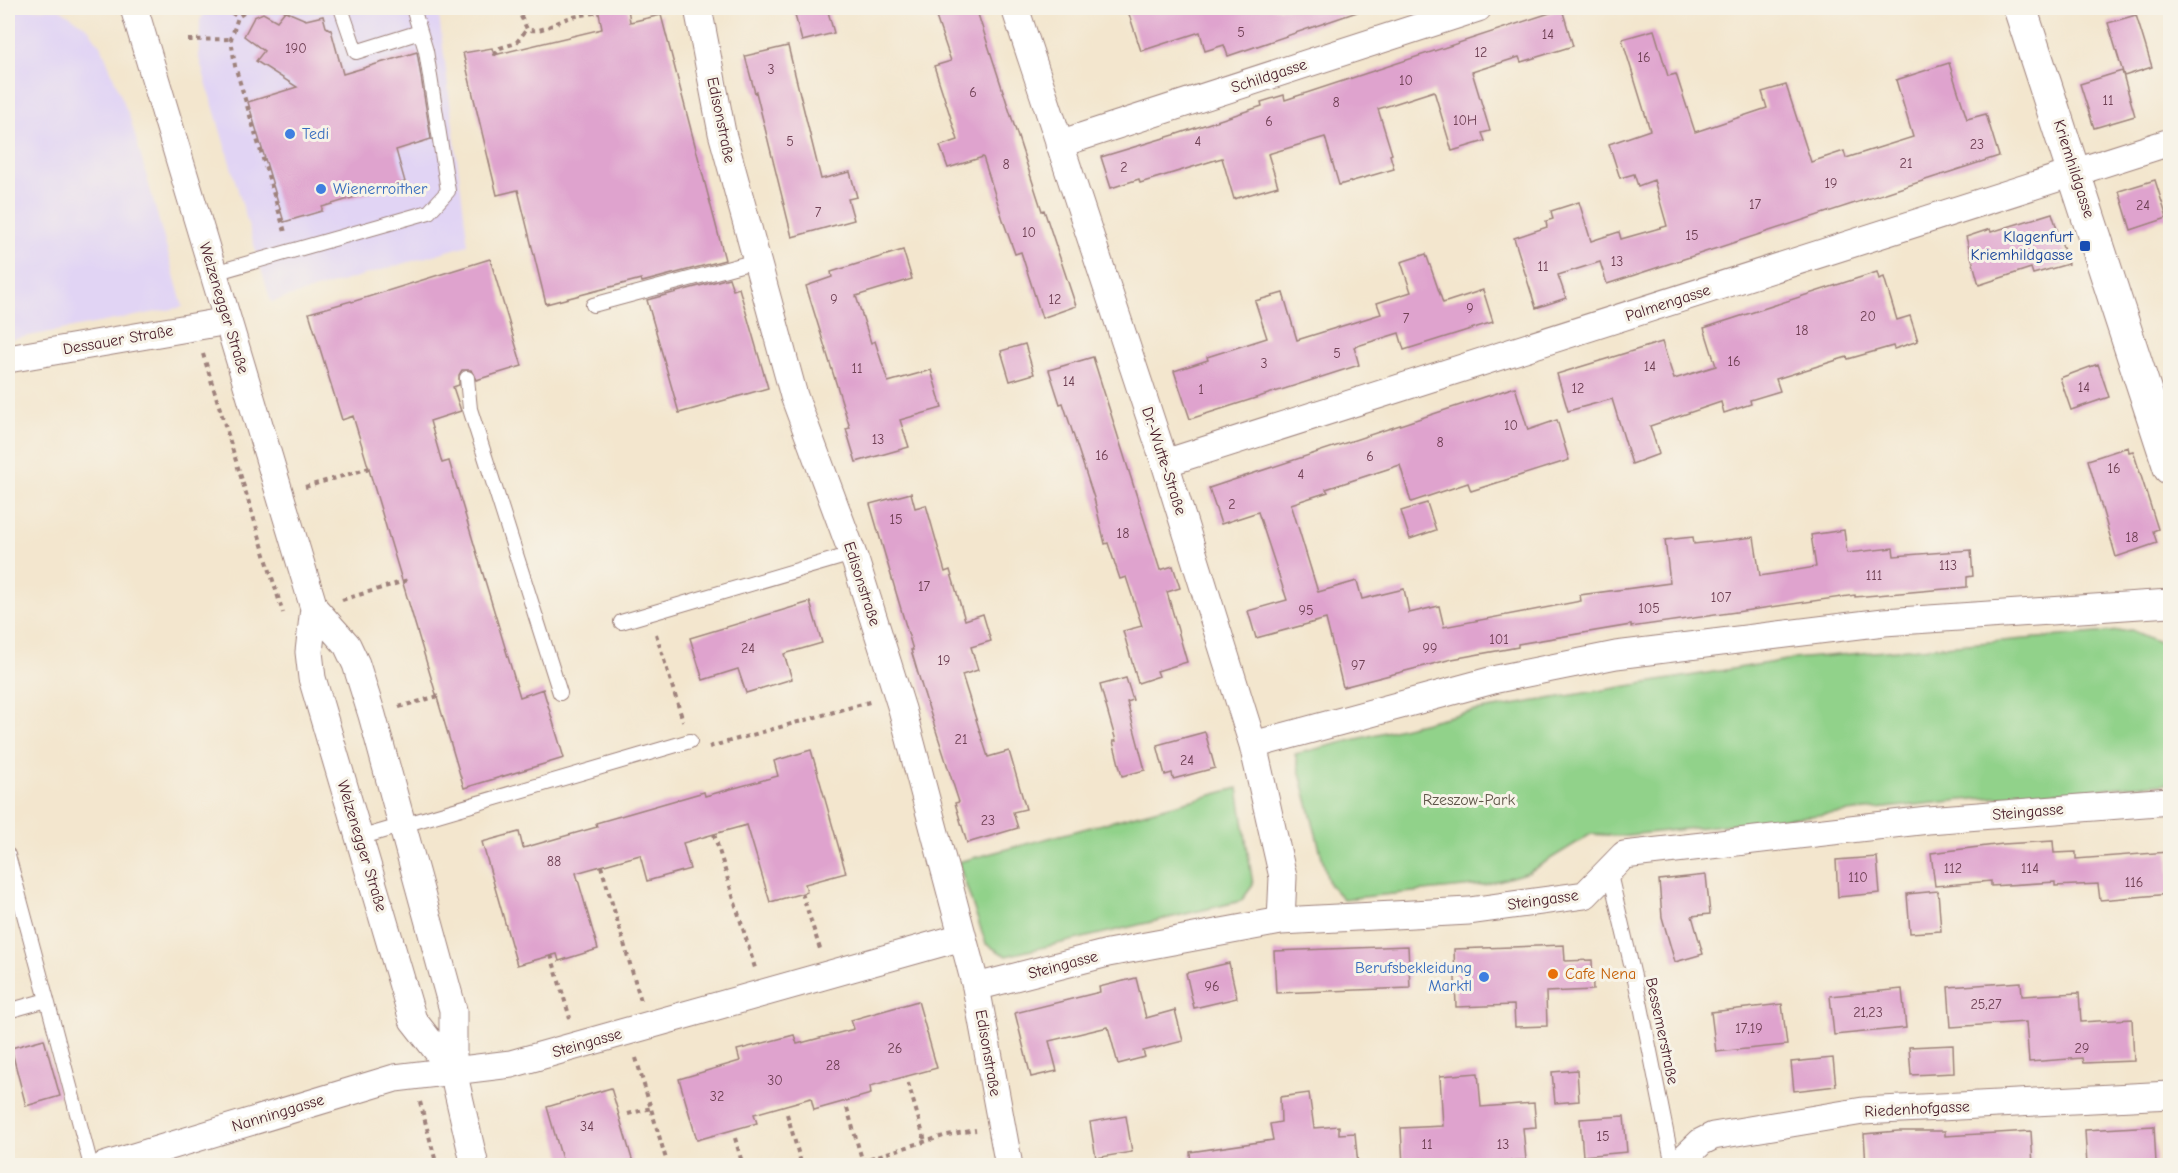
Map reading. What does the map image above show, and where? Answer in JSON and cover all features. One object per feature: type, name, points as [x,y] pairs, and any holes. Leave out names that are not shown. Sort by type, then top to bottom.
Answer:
[{"type":"street","name":"Welzenegger Straße","points":[[134,8],[314,608],[309,652],[312,678],[413,1020],[453,1071]]},
{"type":"street","name":"Edisonstraße","points":[[698,8],[722,133],[794,396],[852,554],[897,694],[976,987],[1009,1166]]},
{"type":"street","name":"Dr.-Wutte-Straße","points":[[1015,8],[1165,463],[1253,745],[1283,877],[1281,921]]},
{"type":"street","name":"Schildgasse","points":[[1059,144],[1478,8]]},
{"type":"street","name":"Kriemhildgasse","points":[[2020,8],[2170,468]]},
{"type":"street","name":"Palmengasse","points":[[1165,463],[2170,142]]},
{"type":"street","name":"Dessauer Straße","points":[[8,359],[228,321]]},
{"type":"street","points":[[1253,745],[1497,679],[1616,655],[1884,622],[2170,603]]},
{"type":"street","name":"Welzenegger Straße","points":[[314,608],[347,645],[356,664],[372,715],[453,1010],[453,1071],[475,1166]]},
{"type":"street","name":"Steingasse","points":[[976,987],[1108,953],[1281,921],[1469,911],[1585,895],[1624,855],[1928,820],[2170,801]]},
{"type":"street","name":"Steingasse","points":[[453,1071],[511,1064],[962,937]]},
{"type":"street","name":"Nanninggasse","points":[[104,1166],[395,1078],[453,1071]]},
{"type":"street","name":"Riedenhofgasse","points":[[1674,1166],[1701,1142],[1713,1136],[1863,1111],[2170,1095]]},
{"type":"lane","points":[[341,8],[356,52],[420,32]]},
{"type":"lane","points":[[214,273],[429,212],[448,191],[426,51],[413,8]]},
{"type":"lane","points":[[593,305],[756,261]]},
{"type":"lane","points":[[467,378],[470,409],[560,693]]},
{"type":"lane","points":[[621,622],[852,554]]},
{"type":"lane","points":[[359,838],[690,741]]},
{"type":"lane","points":[[8,855],[91,1166]]},
{"type":"lane","name":"Bessemerstraße","points":[[1609,870],[1641,1006],[1674,1166]]},
{"type":"lane","points":[[8,1011],[47,1000]]},
{"type":"path","points":[[224,8],[238,17]]},
{"type":"path","points":[[251,8],[238,17],[231,39],[235,66],[291,251]]},
{"type":"path","points":[[521,8],[519,12],[526,29],[532,31],[541,30],[571,17],[599,12]]},
{"type":"path","points":[[494,55],[500,48],[516,43],[526,29]]},
{"type":"path","points":[[188,40],[231,39]]},
{"type":"path","points":[[194,327],[231,446]]},
{"type":"path","points":[[281,494],[373,466]]},
{"type":"path","points":[[314,608],[408,580]]},
{"type":"path","points":[[649,614],[692,752],[897,694]]},
{"type":"path","points":[[372,715],[442,695]]},
{"type":"path","points":[[714,834],[763,993]]},
{"type":"path","points":[[601,866],[638,1028],[651,1108],[668,1166]]},
{"type":"path","points":[[802,893],[828,975]]},
{"type":"path","points":[[551,955],[578,1045]]},
{"type":"path","points":[[908,1083],[925,1141]]},
{"type":"path","points":[[420,1100],[437,1166]]},
{"type":"path","points":[[628,1114],[651,1108]]},
{"type":"path","points":[[847,1108],[864,1166]]},
{"type":"path","points":[[787,1114],[802,1166]]},
{"type":"path","points":[[844,1166],[947,1135],[1001,1126]]},
{"type":"path","points":[[735,1138],[743,1166]]},
{"type":"shaded area","points":[[8,8],[60,9],[88,28],[102,48],[131,121],[183,307],[8,340]]},
{"type":"shaded area","points":[[208,8],[438,8],[468,245],[271,302],[199,58],[200,20]]},
{"type":"green space","name":"Rzeszow-Park","points":[[2131,630],[2161,643],[2170,694],[2170,783],[1962,800],[1619,836],[1591,834],[1529,872],[1484,885],[1343,899],[1329,884],[1295,754],[1463,713],[1793,659]]},
{"type":"green space","points":[[1238,788],[1253,885],[1241,901],[1006,956],[986,944],[958,862]]},
{"type":"building","points":[[598,8],[628,8],[630,22],[661,15],[725,260],[546,304],[518,190],[497,195],[463,53],[492,48],[494,55],[602,29]]},
{"type":"building","points":[[793,8],[827,8],[834,33],[802,41]]},
{"type":"building","points":[[933,8],[976,8],[1042,211],[1044,210],[1076,306],[1042,318],[1021,252],[1015,254],[983,157],[948,168],[940,146],[958,140],[934,66],[951,61]]},
{"type":"building","points":[[1127,8],[1356,8],[1357,12],[1228,56],[1224,45],[1205,51],[1200,32],[1141,51]]},
{"type":"building","points":[[1562,9],[1573,46],[1521,62],[1519,57],[1472,72],[1490,131],[1482,133],[1485,141],[1452,151],[1434,91],[1378,109],[1392,154],[1390,155],[1394,169],[1339,185],[1325,137],[1268,154],[1278,186],[1234,199],[1222,158],[1140,183],[1139,179],[1111,188],[1101,157],[1262,106],[1261,102],[1284,95],[1285,100]]},
{"type":"building","points":[[285,11],[306,20],[323,16],[326,27],[331,30],[343,74],[417,52],[431,139],[396,150],[405,182],[322,207],[322,211],[284,222],[248,102],[297,87],[256,61],[264,51],[244,36],[254,17],[263,13],[277,21]]},
{"type":"building","points":[[2136,15],[2152,67],[2124,76],[2108,23]]},
{"type":"building","points":[[1654,30],[1668,76],[1676,74],[1695,132],[1767,108],[1762,92],[1786,85],[1811,162],[1844,151],[1846,158],[1913,137],[1896,80],[1949,63],[1967,119],[1986,114],[1999,156],[1607,284],[1600,262],[1558,275],[1566,298],[1536,308],[1514,238],[1547,227],[1546,221],[1553,219],[1551,211],[1579,202],[1591,241],[1619,232],[1621,239],[1667,226],[1654,180],[1638,186],[1634,174],[1620,178],[1609,144],[1650,130],[1622,39]]},
{"type":"building","points":[[788,46],[821,179],[850,172],[857,197],[848,199],[854,220],[792,237],[745,56]]},
{"type":"building","points":[[2122,71],[2135,116],[2094,128],[2080,84]]},
{"type":"building","points":[[2155,180],[2167,218],[2131,230],[2119,191]]},
{"type":"building","points":[[2052,213],[2068,264],[2033,274],[2031,268],[1979,285],[1966,237],[1990,229],[1991,232]]},
{"type":"building","points":[[903,250],[912,279],[856,296],[871,343],[875,341],[888,382],[931,370],[942,408],[900,420],[909,447],[856,462],[846,429],[850,428],[806,286],[832,277],[831,272]]},
{"type":"building","points":[[1426,254],[1443,303],[1483,290],[1493,322],[1404,350],[1399,333],[1354,347],[1359,365],[1190,419],[1174,371],[1208,360],[1207,357],[1267,338],[1255,301],[1283,293],[1297,340],[1381,314],[1377,303],[1411,292],[1401,262]]},
{"type":"building","points":[[490,259],[522,366],[476,380],[471,370],[462,370],[459,375],[459,385],[453,387],[461,411],[430,421],[442,463],[449,461],[520,697],[543,689],[564,758],[464,788],[353,416],[342,420],[309,313]]},
{"type":"building","points":[[1877,272],[1879,279],[1884,277],[1897,320],[1910,316],[1918,341],[1894,349],[1893,346],[1848,359],[1847,357],[1776,379],[1780,391],[1750,400],[1751,404],[1724,413],[1721,402],[1650,426],[1659,454],[1632,464],[1612,399],[1568,411],[1557,374],[1662,342],[1674,379],[1716,366],[1704,328]]},
{"type":"building","points":[[729,278],[733,290],[739,288],[768,388],[679,413],[647,300]]},
{"type":"building","points":[[1025,344],[1034,374],[1010,381],[1001,351]]},
{"type":"building","points":[[1093,357],[1160,570],[1173,566],[1180,588],[1167,592],[1187,662],[1157,671],[1159,676],[1138,683],[1123,631],[1142,626],[1126,577],[1120,579],[1108,543],[1105,544],[1094,498],[1063,403],[1060,404],[1049,370]]},
{"type":"building","points":[[2098,364],[2109,397],[2071,410],[2060,378]]},
{"type":"building","points":[[1515,387],[1528,430],[1557,420],[1569,460],[1471,491],[1468,483],[1411,502],[1400,465],[1326,489],[1328,492],[1291,504],[1318,592],[1357,581],[1362,599],[1404,589],[1409,613],[1439,606],[1444,627],[1581,601],[1580,595],[1670,583],[1665,540],[1693,537],[1694,544],[1754,537],[1760,576],[1816,567],[1811,535],[1844,530],[1847,553],[1893,548],[1894,556],[1971,550],[1973,576],[1967,577],[1967,587],[1855,597],[1855,595],[1631,627],[1631,625],[1518,644],[1518,647],[1452,659],[1343,687],[1326,619],[1256,638],[1248,611],[1287,600],[1258,512],[1221,524],[1209,488]]},
{"type":"building","points":[[2128,447],[2129,452],[2133,451],[2158,529],[2153,531],[2157,543],[2116,557],[2088,460]]},
{"type":"building","points":[[911,493],[915,508],[926,505],[945,572],[950,570],[965,620],[983,614],[991,641],[971,647],[978,670],[962,675],[988,757],[1009,751],[1026,809],[1013,812],[1018,828],[967,843],[955,803],[959,802],[922,687],[870,504]]},
{"type":"building","points":[[1427,503],[1436,530],[1410,539],[1401,511]]},
{"type":"building","points":[[810,602],[822,643],[784,654],[792,679],[746,693],[738,669],[703,680],[690,638]]},
{"type":"building","points":[[1126,678],[1133,700],[1127,702],[1145,770],[1122,776],[1113,741],[1116,741],[1100,685]]},
{"type":"building","points":[[1205,732],[1215,768],[1173,779],[1172,773],[1165,775],[1157,745]]},
{"type":"building","points":[[811,750],[846,873],[805,884],[807,892],[770,902],[747,825],[714,834],[683,843],[690,869],[647,881],[640,855],[576,873],[598,949],[559,961],[557,954],[517,965],[482,842],[519,832],[523,848],[597,827],[596,823],[704,792],[705,796],[778,776],[774,761]]},
{"type":"building","points":[[2053,841],[2054,853],[2076,852],[2076,859],[2168,852],[2170,894],[2100,900],[2098,884],[2055,886],[2055,882],[1991,886],[1991,881],[1935,886],[1931,853],[2003,844]]},
{"type":"building","points":[[1877,857],[1880,893],[1838,897],[1836,860]]},
{"type":"building","points":[[1706,875],[1710,914],[1692,916],[1703,954],[1675,962],[1662,917],[1659,880]]},
{"type":"building","points":[[1938,891],[1941,931],[1910,933],[1907,894]]},
{"type":"building","points":[[1564,945],[1565,961],[1592,960],[1593,990],[1546,992],[1547,1026],[1515,1027],[1514,1005],[1456,1007],[1454,949]]},
{"type":"building","points":[[1408,946],[1410,988],[1276,993],[1274,951]]},
{"type":"building","points":[[1229,963],[1237,998],[1194,1008],[1186,973]]},
{"type":"building","points":[[1136,978],[1146,1018],[1175,1010],[1183,1041],[1143,1051],[1145,1057],[1118,1064],[1108,1027],[1049,1041],[1057,1071],[1031,1077],[1015,1013],[1100,992],[1099,987]]},
{"type":"building","points":[[2021,982],[2022,996],[2079,993],[2081,1022],[2132,1019],[2134,1061],[2083,1063],[2082,1058],[2029,1062],[2026,1022],[1951,1027],[1948,987]]},
{"type":"building","points":[[1902,989],[1906,1028],[1834,1035],[1830,996]]},
{"type":"building","points":[[918,1001],[937,1068],[870,1086],[871,1094],[814,1110],[811,1098],[754,1114],[757,1123],[697,1140],[679,1079],[740,1061],[737,1050],[794,1035],[797,1044],[854,1029],[851,1020]]},
{"type":"building","points":[[1782,1004],[1787,1045],[1716,1052],[1711,1012]]},
{"type":"building","points":[[44,1039],[60,1096],[26,1106],[11,1048]]},
{"type":"building","points":[[1953,1045],[1954,1073],[1911,1075],[1909,1047]]},
{"type":"building","points":[[1833,1058],[1836,1086],[1794,1091],[1791,1062]]},
{"type":"building","points":[[1577,1070],[1579,1101],[1555,1103],[1552,1072]]},
{"type":"building","points":[[1478,1073],[1481,1107],[1534,1103],[1536,1127],[1523,1128],[1526,1160],[1403,1166],[1401,1128],[1443,1126],[1440,1076]]},
{"type":"building","points":[[611,1088],[634,1166],[564,1166],[547,1107]]},
{"type":"building","points":[[1309,1093],[1314,1128],[1339,1126],[1339,1134],[1355,1133],[1358,1166],[1191,1166],[1190,1152],[1273,1140],[1270,1124],[1281,1122],[1280,1097]]},
{"type":"building","points":[[1126,1116],[1132,1152],[1096,1158],[1090,1122]]},
{"type":"building","points":[[1624,1116],[1627,1152],[1583,1156],[1580,1119]]},
{"type":"building","points":[[2154,1126],[2156,1163],[2087,1166],[2085,1130]]},
{"type":"building","points":[[1945,1131],[1945,1136],[2031,1131],[2033,1166],[1866,1166],[1864,1134]]},
{"type":"place","name":"Tedi","points":[[290,134]]},
{"type":"place","name":"Wienerroither","points":[[321,189]]},
{"type":"place","name":"Klagenfurt Kriemhildgasse","points":[[2085,246]]},
{"type":"place","name":"Cafe Nena","points":[[1553,974]]},
{"type":"place","name":"Berufsbekleidung Marktl","points":[[1484,977]]}]
